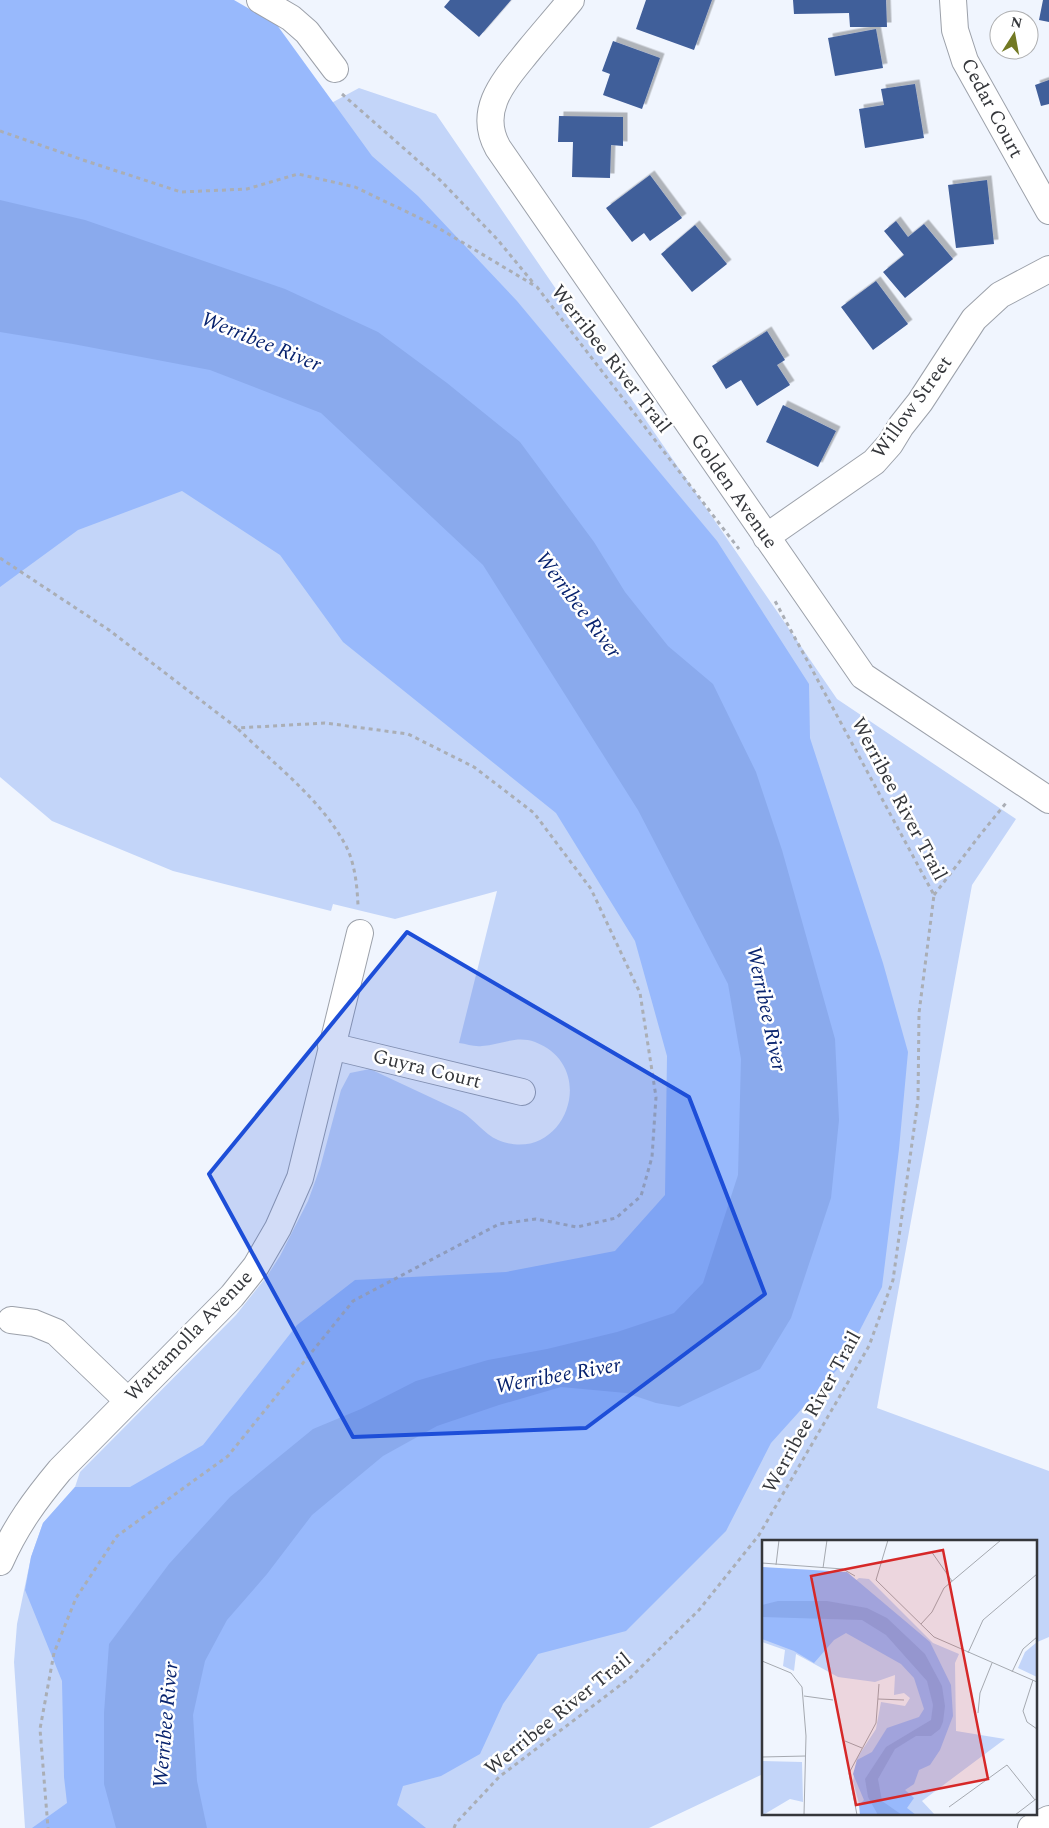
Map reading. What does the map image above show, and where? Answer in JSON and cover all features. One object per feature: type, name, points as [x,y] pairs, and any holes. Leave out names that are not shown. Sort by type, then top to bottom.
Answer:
[{"type":"street","points":[[260,0],[291,18],[307,32],[334,69]]},
{"type":"street","name":"Golden Avenue","points":[[571,0],[505,79],[496,94],[490,116],[493,138],[863,676],[881,690],[1049,800]]},
{"type":"street","name":"Cedar Court","points":[[953,0],[955,30],[965,61],[1049,211]]},
{"type":"street","name":"Willow Street","points":[[766,537],[874,462],[890,444],[901,426],[920,402],[974,319],[1000,295],[1049,269]]},
{"type":"street","name":"Wattamolla Avenue","points":[[0,1562],[12,1535],[36,1498],[127,1400],[232,1296],[256,1266],[278,1228],[300,1178],[360,934]]},
{"type":"street","name":"Guyra Court","points":[[331,1046],[522,1092]]},
{"type":"street","points":[[11,1320],[34,1323],[56,1332],[127,1400]]},
{"type":"street","points":[[1031,1828],[1049,1819]]},
{"type":"path","points":[[334,69],[343,95],[442,181],[497,239],[537,287]]},
{"type":"path","name":"Werribee River Trail","points":[[0,131],[181,192],[247,189],[298,174],[355,186],[430,223],[537,287],[742,554]]},
{"type":"path","name":"Werribee River Trail","points":[[454,1828],[456,1823],[499,1777],[631,1677],[699,1610],[759,1535],[869,1346],[893,1280],[918,1100],[919,1013],[934,895],[771,594]]},
{"type":"path","points":[[237,728],[318,806],[346,847],[357,880],[360,934]]},
{"type":"path","points":[[934,895],[980,835],[1024,783]]},
{"type":"highlighted area","points":[[407,932],[689,1097],[765,1294],[586,1428],[353,1437],[209,1174]]},
{"type":"shaded area","points":[[0,0],[324,107],[359,88],[436,114],[837,699],[1016,819],[972,885],[877,1408],[1049,1471],[1049,1637],[1036,1643],[1036,1540],[762,1540],[762,1774],[649,1828],[25,1828],[14,1662],[17,1624],[31,1557],[43,1523],[75,1487],[80,1472],[236,1315],[267,1276],[280,1256],[308,1201],[320,1168],[341,1090],[350,1073],[370,1069],[462,1112],[498,1140],[521,1145],[541,1140],[556,1128],[566,1111],[570,1092],[567,1072],[555,1055],[535,1042],[515,1040],[479,1046],[459,1043],[497,891],[395,919],[333,904],[331,911],[173,871],[52,821],[0,777]]},
{"type":"shaded area","points":[[0,0],[234,0],[277,25],[372,156],[418,196],[517,301],[717,541],[809,684],[810,738],[883,963],[908,1052],[899,1149],[882,1287],[843,1363],[771,1443],[726,1531],[626,1631],[538,1654],[503,1704],[480,1754],[441,1776],[403,1786],[397,1805],[426,1828],[32,1828],[67,1803],[64,1777],[62,1681],[25,1590],[31,1557],[43,1523],[75,1487],[130,1487],[203,1445],[297,1325],[355,1280],[506,1272],[615,1251],[665,1195],[667,1056],[635,941],[556,813],[343,642],[280,555],[182,491],[78,530],[0,587]]},
{"type":"water","name":"Werribee River","points":[[0,200],[85,220],[285,289],[378,332],[447,383],[520,442],[594,542],[625,592],[668,646],[713,684],[756,772],[782,850],[835,1039],[839,1120],[831,1198],[791,1318],[760,1369],[679,1407],[656,1403],[626,1393],[561,1387],[437,1426],[383,1456],[312,1515],[267,1574],[227,1620],[205,1661],[193,1715],[197,1781],[207,1828],[116,1828],[104,1784],[104,1713],[109,1644],[169,1564],[230,1497],[313,1429],[361,1409],[416,1381],[488,1360],[547,1349],[617,1332],[674,1313],[703,1283],[738,1175],[741,1059],[728,984],[638,810],[483,565],[321,413],[210,370],[0,332]]},
{"type":"building","points":[[450,0],[511,0],[479,37],[444,7]]},
{"type":"building","points":[[646,0],[712,0],[694,50],[636,29]]},
{"type":"building","points":[[793,0],[886,0],[887,27],[850,27],[849,13],[794,14]]},
{"type":"building","points":[[1043,0],[1049,0],[1049,22],[1039,20]]},
{"type":"building","points":[[876,29],[883,68],[835,76],[828,38]]},
{"type":"building","points":[[613,41],[660,58],[642,109],[603,95],[610,74],[602,71]]},
{"type":"building","points":[[1049,80],[1049,104],[1041,106],[1035,85]]},
{"type":"building","points":[[915,84],[924,138],[865,148],[859,109],[884,105],[881,89]]},
{"type":"building","points":[[559,116],[623,117],[623,146],[611,145],[610,178],[572,177],[573,142],[558,142]]},
{"type":"building","points":[[650,175],[682,218],[650,241],[644,233],[632,242],[606,208]]},
{"type":"building","points":[[987,180],[994,244],[956,248],[948,185]]},
{"type":"building","points":[[896,221],[908,237],[924,224],[953,259],[905,298],[883,272],[904,255],[884,231]]},
{"type":"building","points":[[695,225],[727,264],[692,292],[661,254]]},
{"type":"building","points":[[876,281],[908,324],[873,350],[841,307]]},
{"type":"building","points":[[767,331],[785,360],[777,365],[790,385],[757,406],[741,380],[726,389],[712,366]]},
{"type":"building","points":[[783,405],[836,431],[818,467],[766,442]]}]
